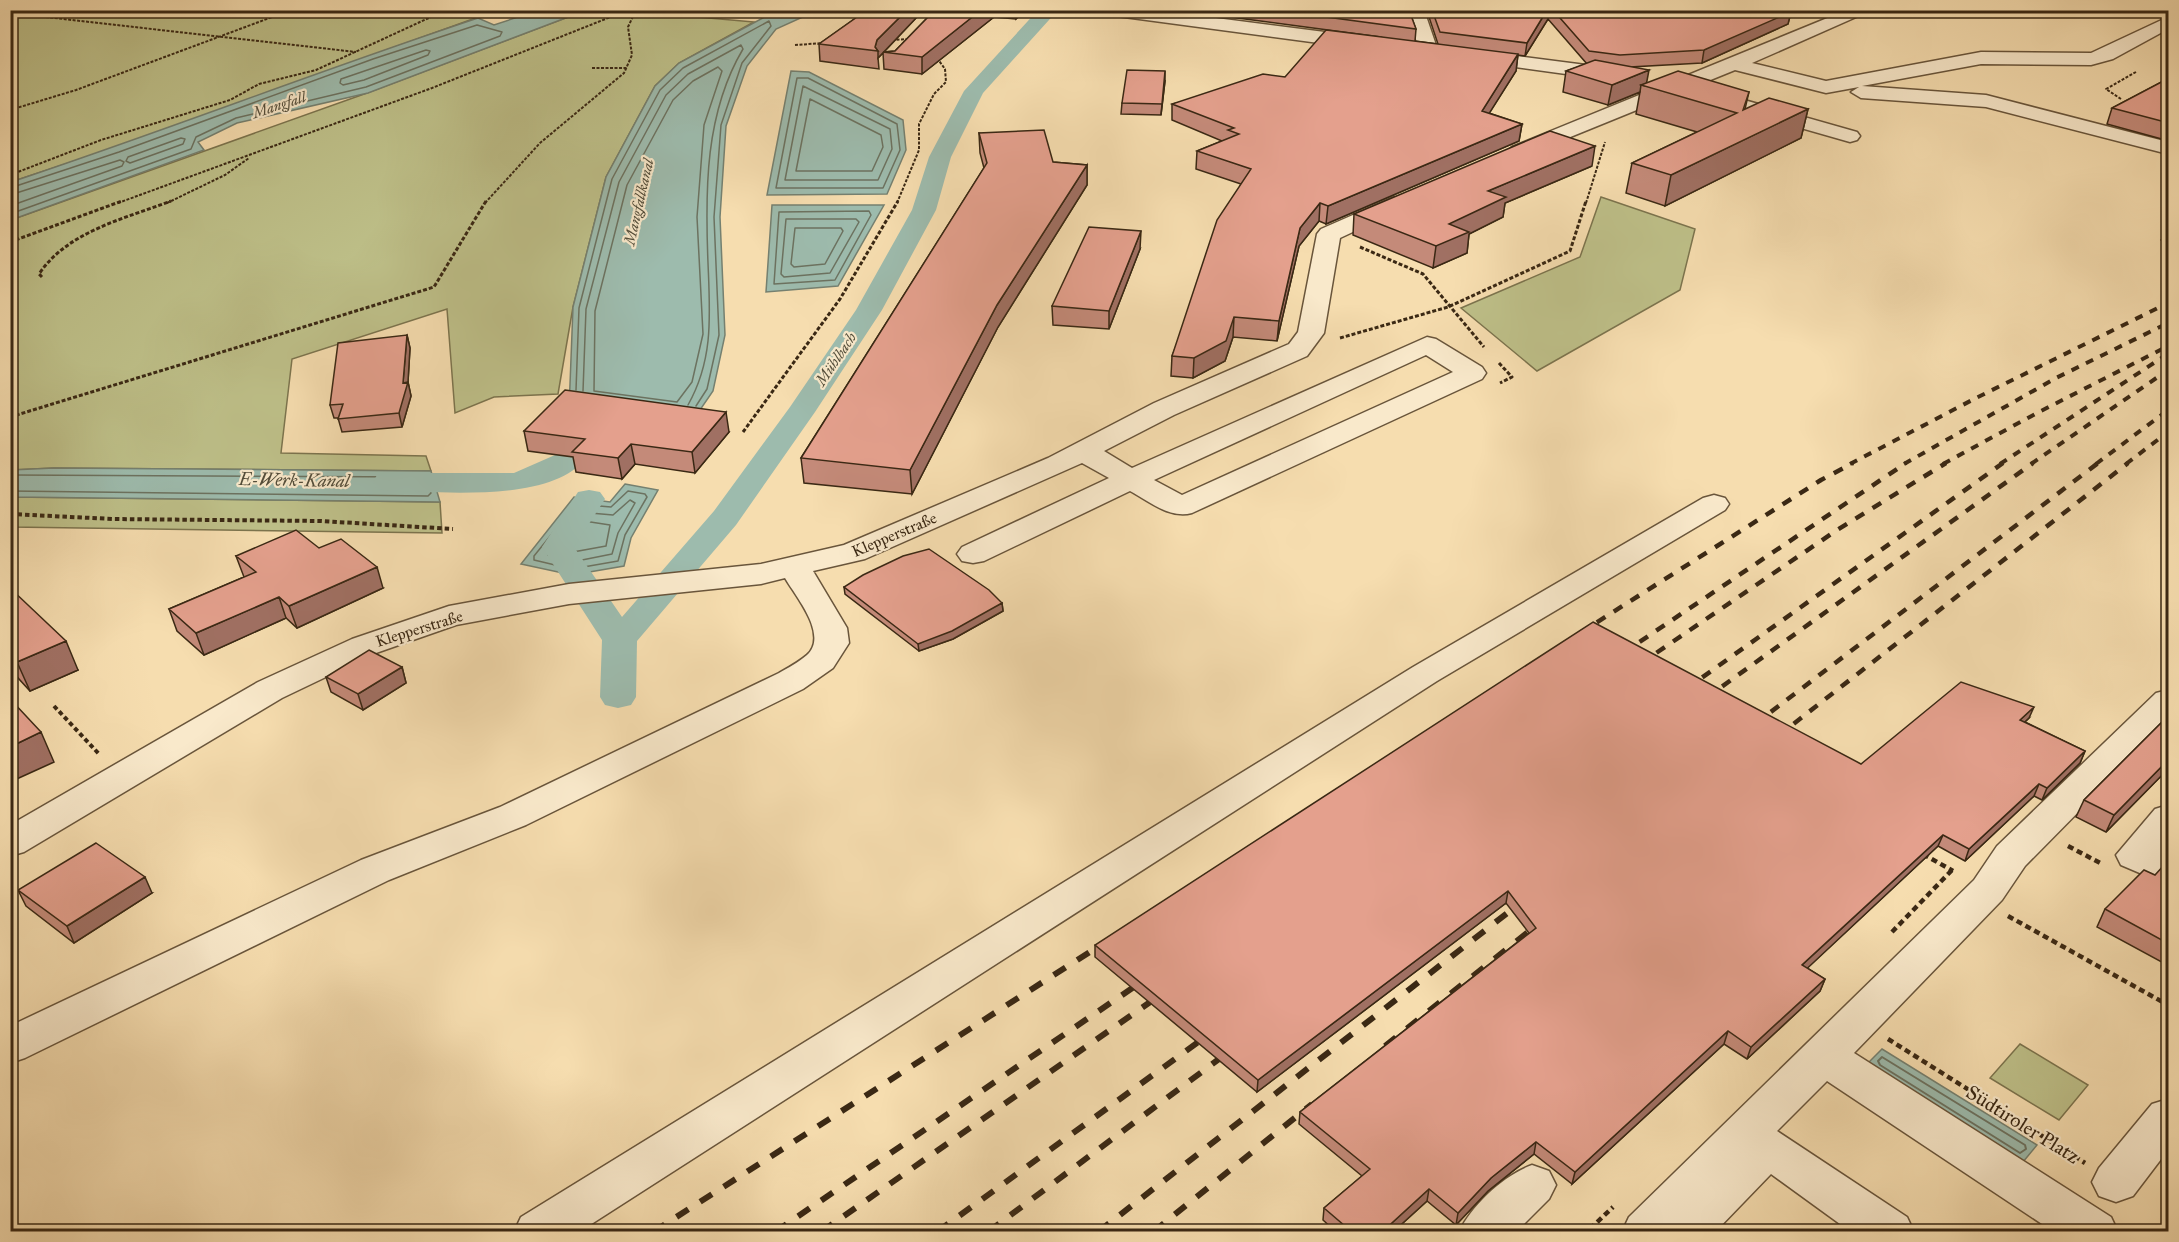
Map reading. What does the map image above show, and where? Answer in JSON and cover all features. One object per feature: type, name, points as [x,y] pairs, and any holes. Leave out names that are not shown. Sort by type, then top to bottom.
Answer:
[{"type":"street","points":[[1109,10],[1157,14],[1384,46]]},
{"type":"street","points":[[1415,10],[1425,33],[1429,51]]},
{"type":"street","points":[[1497,160],[1731,63],[1864,11]]},
{"type":"street","points":[[1826,87],[1981,58],[2091,59],[2106,55],[2169,22]]},
{"type":"street","points":[[1407,48],[1645,78],[1850,136]]},
{"type":"street","points":[[1731,63],[1826,87],[1908,97],[1986,101],[2169,148]]},
{"type":"street","points":[[1298,350],[1311,333],[1329,234],[1412,196]]},
{"type":"street","points":[[973,554],[1131,479],[1427,345],[1473,373],[1180,507],[1131,479],[1083,451]]},
{"type":"street","name":"Klepperstraße","points":[[10,843],[270,690],[364,646],[449,616],[569,594],[795,568],[863,549],[1083,451],[1164,409],[1298,350]]},
{"type":"street","points":[[538,1232],[1425,674],[1666,530],[1714,504]]},
{"type":"street","points":[[10,1046],[375,870],[524,811],[791,681],[821,661],[832,643],[830,628],[795,568]]},
{"type":"street","points":[[1631,1218],[1823,1056],[1859,1022],[1983,895],[2011,855],[2169,700]]},
{"type":"street","points":[[2169,818],[2135,855],[2169,871]]},
{"type":"street","points":[[1823,1056],[2088,1228]]},
{"type":"street","points":[[2116,1182],[2169,1117]]},
{"type":"street","points":[[1683,1232],[1768,1147],[1890,1232]]},
{"type":"street","points":[[1483,1232],[1532,1185]]},
{"type":"path","points":[[10,110],[76,90],[291,10]]},
{"type":"path","points":[[10,175],[101,140],[230,100],[252,87],[308,73],[446,10]]},
{"type":"path","points":[[10,417],[434,287],[444,275],[460,240],[498,186],[566,120],[616,82],[627,68],[633,53],[627,39],[628,21],[635,11]]},
{"type":"path","points":[[10,242],[432,88],[613,16],[635,11]]},
{"type":"path","points":[[10,13],[358,52]]},
{"type":"path","points":[[886,40],[918,41]]},
{"type":"path","points":[[795,45],[829,43]]},
{"type":"path","points":[[743,432],[840,299],[899,200],[919,150],[919,124],[934,94],[946,82],[945,69],[933,52]]},
{"type":"path","points":[[592,68],[603,70],[627,68]]},
{"type":"path","points":[[2121,99],[2106,89],[2136,72]]},
{"type":"path","points":[[1298,350],[1448,307],[1570,251],[1609,129],[1590,123]]},
{"type":"path","points":[[42,277],[39,273],[42,267],[72,240],[189,194],[225,175],[254,154]]},
{"type":"path","points":[[1329,234],[1423,274],[1448,307]]},
{"type":"path","points":[[2169,236],[2162,240],[2169,245]]},
{"type":"path","points":[[10,514],[113,519],[321,521],[453,529]]},
{"type":"path","points":[[54,706],[121,778]]},
{"type":"path","points":[[1891,934],[1952,870],[1921,852]]},
{"type":"path","points":[[1983,895],[2169,1005]]},
{"type":"path","name":"Südtiroler Platz","points":[[1859,1022],[2116,1182]]},
{"type":"path","points":[[1590,1228],[1631,1218]]},
{"type":"green space","points":[[10,11],[495,11],[117,147],[11,182]]},
{"type":"green space","points":[[584,11],[651,11],[652,13],[754,22],[679,63],[655,86],[606,177],[573,307],[558,394],[494,397],[455,413],[447,309],[292,359],[281,453],[426,456],[431,471],[54,468],[11,470],[11,220],[367,93]]},
{"type":"green space","points":[[1601,197],[1695,229],[1680,290],[1537,371],[1461,308],[1580,257]]},
{"type":"green space","points":[[10,497],[440,502],[442,533],[11,527]]},
{"type":"green space","points":[[2020,1044],[2088,1085],[2059,1120],[1990,1078]]},
{"type":"water","name":"Mangfall","points":[[539,10],[584,11],[368,93],[237,123],[198,142],[204,150],[11,220],[11,182],[478,18],[494,25]]},
{"type":"water","name":"Mangfallkanal","points":[[776,11],[816,11],[776,29],[747,66],[726,126],[720,217],[725,335],[713,391],[689,426],[569,410],[573,307],[606,177],[655,86],[679,63]]},
{"type":"water","points":[[791,71],[809,72],[903,120],[906,150],[887,194],[767,195]]},
{"type":"water","points":[[772,205],[884,205],[838,286],[766,292]]},
{"type":"water","points":[[54,468],[431,471],[440,502],[11,497],[11,470]]},
{"type":"water","points":[[625,484],[658,490],[631,538],[624,566],[572,575],[521,564],[574,497],[610,502]]},
{"type":"water","points":[[1882,1049],[2037,1145],[2023,1162],[1867,1064]]},
{"type":"building","points":[[867,10],[907,10],[877,40],[875,47],[878,51],[819,44]]},
{"type":"building","points":[[960,10],[981,10],[922,57],[883,52],[895,51],[930,15],[957,13]]},
{"type":"building","points":[[1274,10],[1409,10],[1416,29]]},
{"type":"building","points":[[1432,10],[1547,10],[1527,43],[1440,32]]},
{"type":"building","points":[[1553,10],[1789,10],[1791,12],[1704,50],[1620,55],[1589,51]]},
{"type":"building","points":[[1326,30],[1518,54],[1482,111],[1522,124],[1328,206],[1320,203],[1300,228],[1279,321],[1234,317],[1226,341],[1194,358],[1172,356],[1217,220],[1251,169],[1197,151],[1239,134],[1228,130],[1234,128],[1172,104],[1263,74],[1285,77]]},
{"type":"building","points":[[1595,60],[1649,70],[1612,85],[1566,71]]},
{"type":"building","points":[[1127,70],[1165,71],[1162,104],[1122,103]]},
{"type":"building","points":[[1678,71],[1749,92],[1743,110],[1769,98],[1808,109],[1671,175],[1632,163],[1737,113],[1641,85]]},
{"type":"building","points":[[2169,78],[2169,123],[2112,108]]},
{"type":"building","points":[[1044,130],[1053,162],[1087,165],[997,305],[910,470],[801,458],[987,163],[979,133]]},
{"type":"building","points":[[1550,131],[1595,146],[1488,191],[1506,197],[1449,224],[1469,232],[1436,246],[1354,214]]},
{"type":"building","points":[[1089,227],[1141,231],[1109,311],[1052,306]]},
{"type":"building","points":[[407,335],[403,383],[408,382],[399,413],[338,419],[343,404],[330,405],[338,343]]},
{"type":"building","points":[[565,390],[726,412],[692,452],[631,444],[618,458],[572,452],[585,439],[524,431]]},
{"type":"building","points":[[296,530],[319,548],[341,539],[377,567],[289,606],[279,597],[196,633],[169,609],[256,572],[236,556]]},
{"type":"building","points":[[929,549],[989,590],[1002,603],[952,631],[918,644],[844,587],[903,556]]},
{"type":"building","points":[[10,588],[66,641],[17,662],[10,655]]},
{"type":"building","points":[[1593,622],[1861,764],[1961,682],[2034,707],[2020,720],[2085,751],[2047,788],[2039,784],[1969,849],[1943,835],[1802,965],[1825,979],[1751,1047],[1728,1031],[1575,1172],[1536,1142],[1491,1178],[1458,1213],[1429,1189],[1382,1232],[1352,1232],[1324,1208],[1370,1169],[1300,1112],[1536,928],[1508,891],[1258,1080],[1095,945]]},
{"type":"building","points":[[369,650],[402,667],[358,694],[326,677]]},
{"type":"building","points":[[12,701],[41,732],[10,747],[10,702]]},
{"type":"building","points":[[2169,715],[2169,759],[2114,815],[2084,800]]},
{"type":"building","points":[[96,843],[145,877],[67,926],[18,890]]},
{"type":"building","points":[[2164,865],[2169,866],[2169,944],[2105,909],[2144,870],[2155,875]]},
{"type":"waterway","name":"Mühlbach","points":[[620,640],[725,518],[801,412],[869,310],[924,210],[940,157],[974,91],[1049,10]]},
{"type":"waterway","name":"E-Werk-Kanal","points":[[388,482],[518,482],[554,468],[571,457]]},
{"type":"waterway","points":[[589,499],[558,547],[620,640]]},
{"type":"waterway","name":"Mühlbach","points":[[618,697],[620,640]]},
{"type":"railway","points":[[1850,464],[1976,398],[2168,303]]},
{"type":"railway","points":[[1904,464],[2056,378],[2168,323]]},
{"type":"railway","points":[[1943,464],[2168,346]]},
{"type":"railway","points":[[2000,464],[2163,357]]},
{"type":"railway","points":[[2031,464],[2168,370]]},
{"type":"railway","points":[[2096,464],[2168,410]]},
{"type":"railway","points":[[2126,464],[2168,432]]},
{"type":"railway","points":[[1580,633],[1821,480],[1853,463]]},
{"type":"railway","points":[[1623,653],[1906,463]]},
{"type":"railway","points":[[1640,664],[1837,530],[1946,463]]},
{"type":"railway","points":[[1686,689],[2003,463]]},
{"type":"railway","points":[[1706,698],[2033,463]]},
{"type":"railway","points":[[1755,724],[2098,463]]},
{"type":"railway","points":[[1778,736],[2128,463]]},
{"type":"railway","points":[[1098,1232],[1524,900]]},
{"type":"railway","points":[[1385,1046],[1542,921]]},
{"type":"railway","points":[[653,1232],[1110,939]]},
{"type":"railway","points":[[775,1232],[1147,978]]},
{"type":"railway","points":[[821,1232],[1163,993]]},
{"type":"railway","points":[[937,1232],[1212,1032]]},
{"type":"railway","points":[[988,1232],[1231,1050]]},
{"type":"railway","points":[[1153,1232],[1312,1104]]}]
